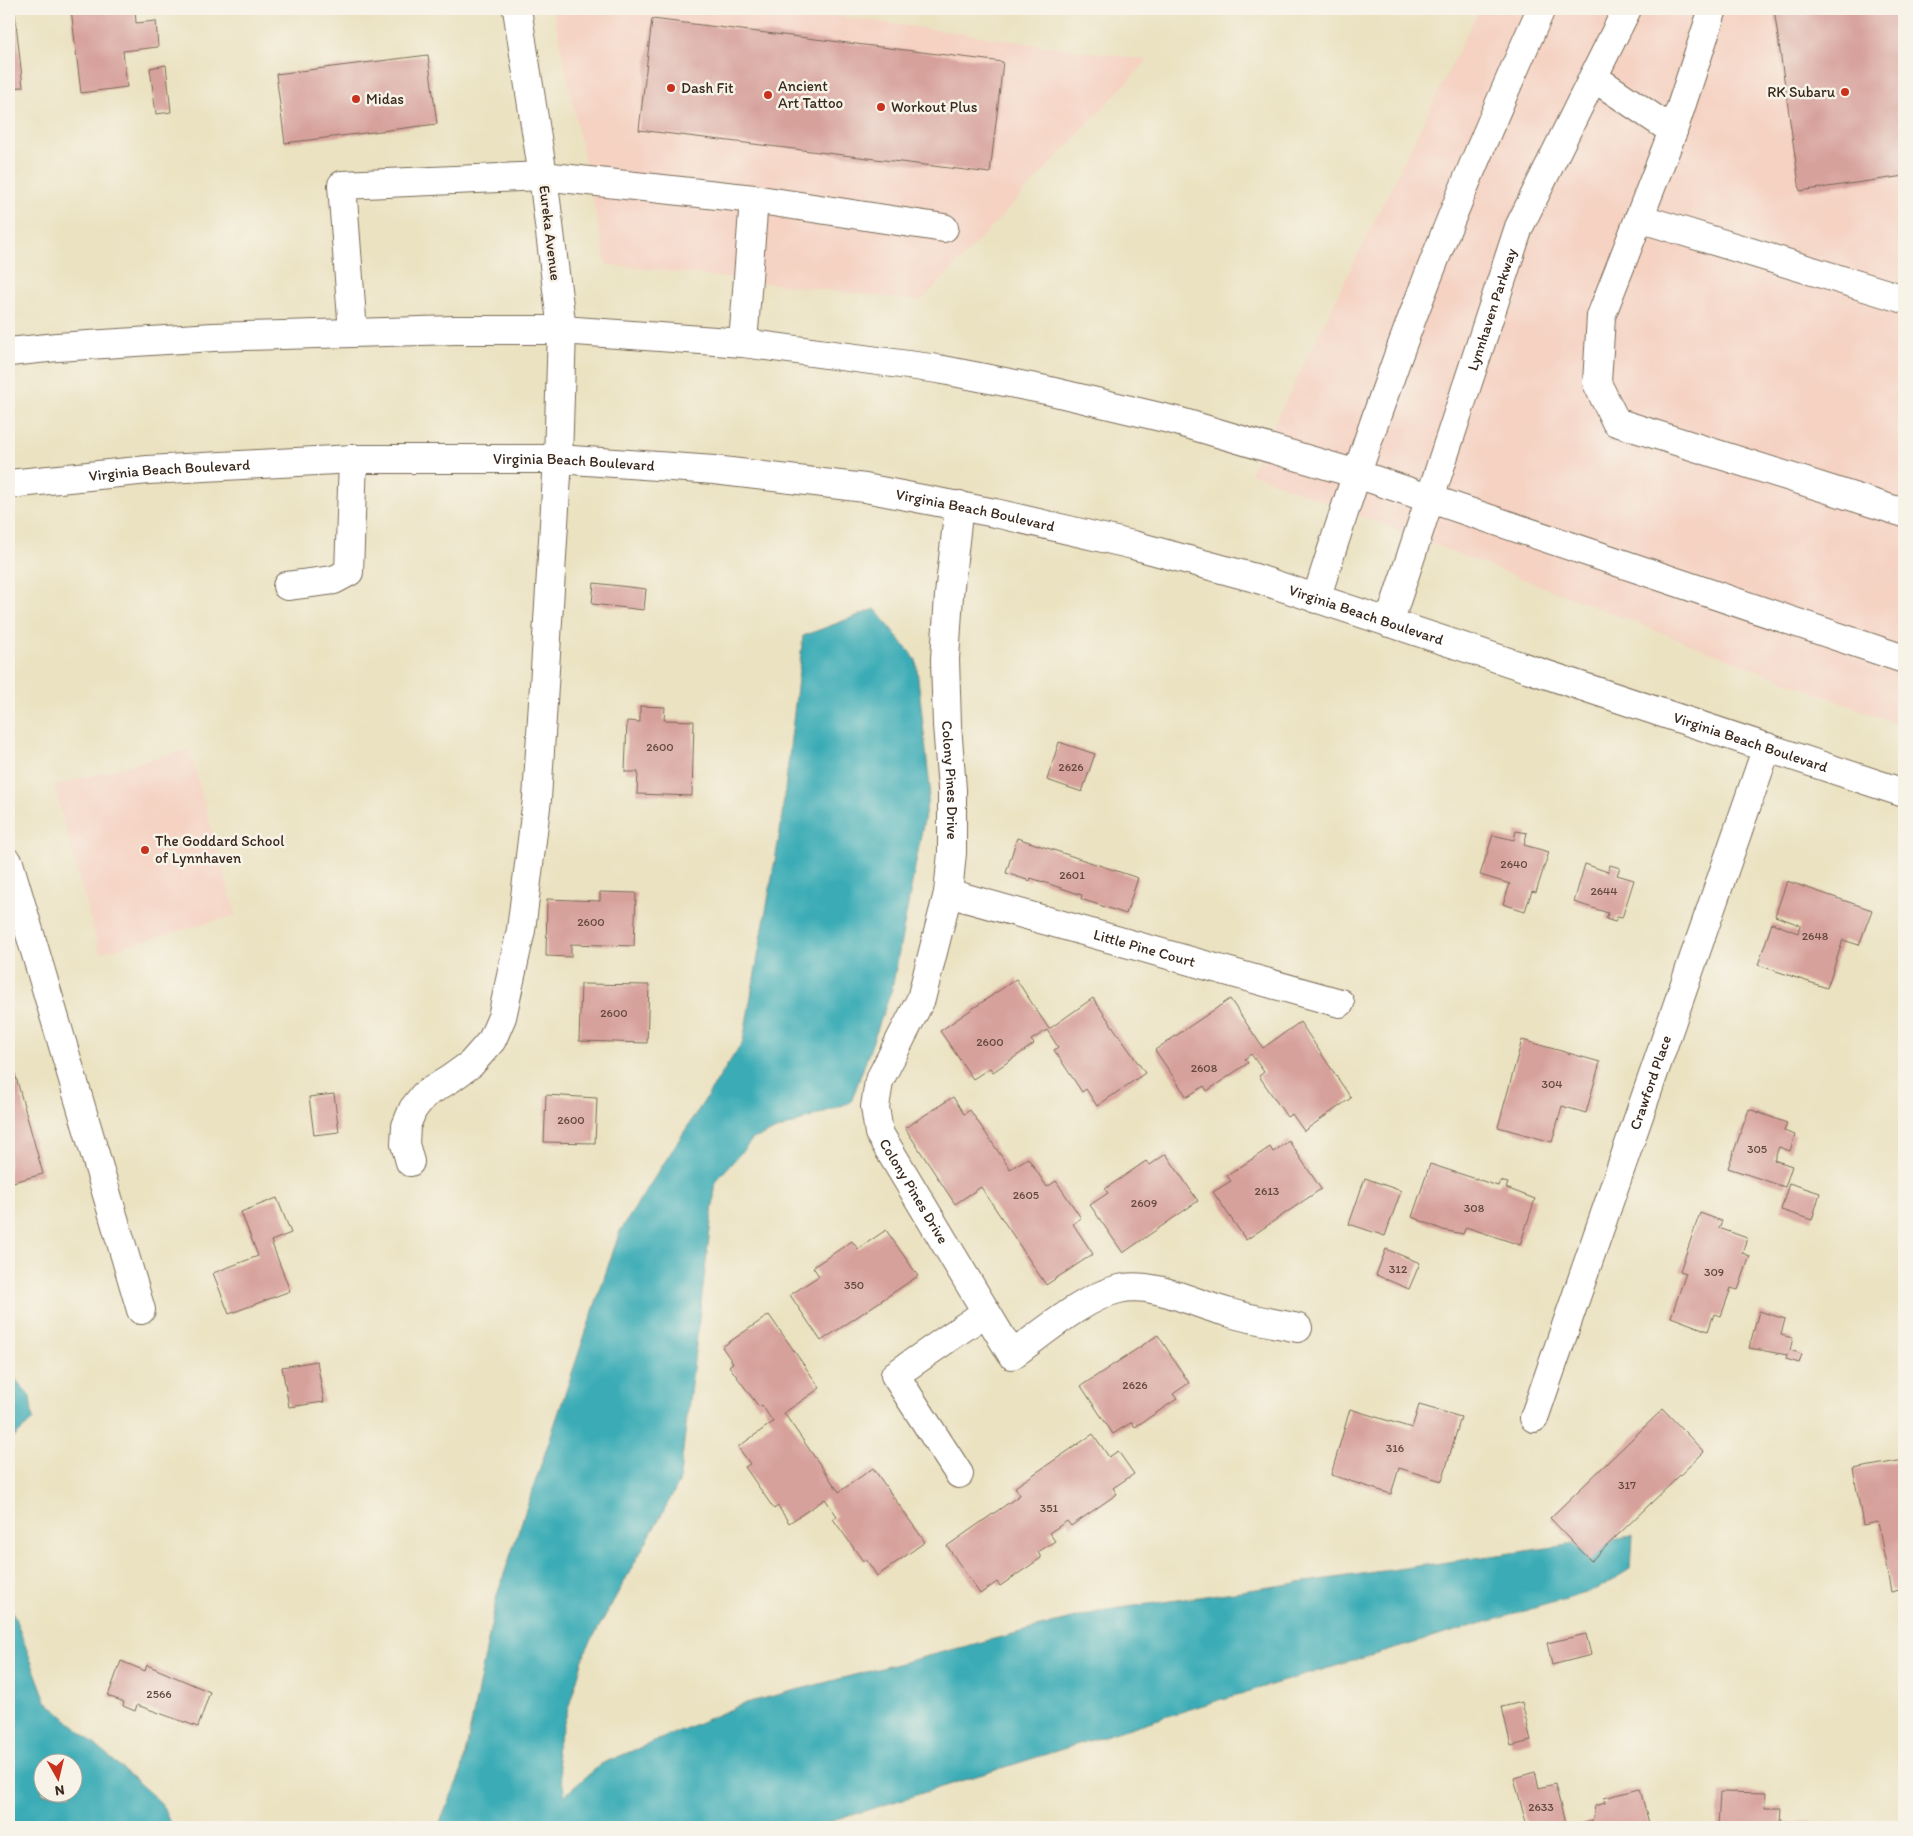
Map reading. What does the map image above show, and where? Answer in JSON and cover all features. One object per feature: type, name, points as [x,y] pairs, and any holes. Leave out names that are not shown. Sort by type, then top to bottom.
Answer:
[{"type":"main road","name":"Eureka Avenue","points":[[410,1162],[405,1144],[406,1126],[412,1109],[424,1095],[450,1080],[471,1064],[492,1040],[502,1017],[521,930],[537,799],[558,459],[562,330],[543,176],[517,9]]},
{"type":"main road","points":[[1316,599],[1388,382],[1481,144],[1541,9]]},
{"type":"main road","name":"Lynnhaven Parkway","points":[[1389,623],[1519,227],[1627,9]]},
{"type":"main road","points":[[1713,9],[1672,132],[1601,316],[1597,383],[1616,422],[1904,513]]},
{"type":"main road","points":[[1593,77],[1672,132]]},
{"type":"main road","points":[[353,332],[342,185],[543,176],[754,199],[944,228]]},
{"type":"main road","points":[[743,343],[754,199]]},
{"type":"main road","points":[[1639,218],[1904,298]]},
{"type":"main road","points":[[9,352],[213,337],[353,332],[562,330],[743,343],[938,369],[1046,390],[1177,421],[1357,474],[1904,659]]},
{"type":"main road","points":[[287,586],[334,580],[349,572],[353,459]]},
{"type":"main road","name":"Virginia Beach Boulevard","points":[[9,484],[148,470],[353,459],[558,459],[714,470],[865,488],[959,505],[1133,545],[1255,578],[1904,793]]},
{"type":"main road","name":"Colony Pines Drive","points":[[959,505],[948,595],[945,659],[947,725],[952,789],[952,853],[948,893],[921,999],[879,1081],[875,1107],[879,1133],[1012,1355],[1086,1303],[1126,1288],[1156,1290],[1226,1312],[1298,1328]]},
{"type":"main road","name":"Crawford Place","points":[[1534,1418],[1767,747]]},
{"type":"main road","points":[[9,863],[142,1310]]},
{"type":"main road","name":"Little Pine Court","points":[[948,893],[1340,1003]]},
{"type":"main road","points":[[959,1474],[895,1375],[986,1312]]},
{"type":"shaded area","points":[[553,9],[787,9],[1148,60],[922,301],[606,264]]},
{"type":"shaded area","points":[[1479,9],[1904,9],[1904,727],[1250,473]]},
{"type":"shaded area","name":"The Goddard School of Lynnhaven","points":[[189,749],[236,915],[100,953],[54,786]]},
{"type":"water","points":[[875,609],[916,660],[930,788],[892,989],[851,1102],[753,1139],[716,1181],[679,1483],[585,1652],[556,1750],[565,1795],[601,1764],[746,1703],[1106,1610],[1632,1536],[1630,1569],[1596,1590],[1216,1701],[814,1827],[438,1827],[462,1770],[497,1595],[620,1231],[743,1041],[780,832],[803,636]]},
{"type":"water","points":[[13,1376],[30,1397],[33,1420],[9,1442],[9,1377]]},
{"type":"water","points":[[9,1602],[46,1701],[160,1802],[173,1827],[9,1827]]},
{"type":"building","points":[[71,9],[135,9],[136,23],[156,21],[158,47],[123,51],[127,87],[81,93]]},
{"type":"building","name":"RK Subaru","points":[[1774,9],[1904,9],[1904,176],[1800,191]]},
{"type":"building","points":[[15,14],[23,87],[9,88],[9,15]]},
{"type":"building","points":[[652,19],[1003,62],[990,173],[639,130]]},
{"type":"building","name":"Midas","points":[[428,55],[437,124],[285,143],[276,74]]},
{"type":"building","points":[[166,65],[171,112],[156,114],[150,68]]},
{"type":"building","points":[[594,583],[646,589],[644,610],[592,604]]},
{"type":"building","points":[[640,706],[665,707],[664,720],[694,721],[692,796],[637,794],[638,772],[625,772],[627,721],[640,722]]},
{"type":"building","points":[[1059,742],[1095,754],[1082,792],[1047,780]]},
{"type":"building","points":[[1516,831],[1527,833],[1524,845],[1549,852],[1536,892],[1532,891],[1525,911],[1503,904],[1510,884],[1480,875],[1493,835],[1514,840]]},
{"type":"building","points":[[1017,838],[1138,878],[1126,914],[1081,899],[1082,895],[1031,878],[1030,881],[1006,873]]},
{"type":"building","points":[[1585,864],[1608,872],[1610,865],[1620,868],[1617,875],[1634,880],[1622,918],[1617,917],[1615,922],[1606,919],[1608,913],[1574,902]]},
{"type":"building","points":[[1787,881],[1872,910],[1859,945],[1843,940],[1827,988],[1758,965],[1772,923],[1798,933],[1800,925],[1775,916]]},
{"type":"building","points":[[600,892],[636,893],[634,946],[571,944],[571,957],[546,956],[547,899],[600,901]]},
{"type":"building","points":[[1016,979],[1049,1029],[1093,998],[1145,1073],[1097,1106],[1086,1089],[1082,1092],[1054,1050],[1058,1047],[1047,1030],[1031,1040],[1034,1044],[993,1072],[990,1068],[973,1079],[940,1031]]},
{"type":"building","points":[[581,984],[649,985],[647,1043],[579,1041]]},
{"type":"building","points":[[1230,999],[1263,1048],[1300,1022],[1351,1098],[1304,1131],[1292,1114],[1287,1117],[1259,1076],[1264,1072],[1251,1054],[1245,1059],[1248,1063],[1207,1091],[1204,1086],[1187,1097],[1155,1050]]},
{"type":"building","points":[[1522,1040],[1600,1062],[1586,1113],[1562,1106],[1552,1142],[1498,1127]]},
{"type":"building","points":[[9,1052],[43,1174],[9,1183]]},
{"type":"building","points":[[334,1094],[339,1132],[314,1135],[309,1097]]},
{"type":"building","points":[[546,1095],[597,1098],[595,1143],[544,1142]]},
{"type":"building","points":[[953,1097],[964,1114],[970,1110],[1010,1169],[1028,1158],[1047,1187],[1056,1181],[1081,1218],[1073,1224],[1093,1254],[1046,1285],[981,1187],[955,1204],[905,1128]]},
{"type":"building","points":[[1749,1109],[1787,1123],[1784,1131],[1795,1135],[1790,1151],[1779,1147],[1774,1160],[1792,1166],[1785,1187],[1728,1168]]},
{"type":"building","points":[[1289,1141],[1321,1189],[1246,1240],[1213,1192],[1231,1181],[1227,1176],[1270,1147],[1273,1152]]},
{"type":"building","points":[[1166,1154],[1198,1201],[1123,1253],[1090,1205],[1108,1193],[1105,1189],[1146,1161],[1150,1165]]},
{"type":"building","points":[[1430,1164],[1498,1186],[1500,1181],[1508,1183],[1506,1188],[1535,1199],[1520,1245],[1466,1227],[1463,1234],[1443,1230],[1412,1217]]},
{"type":"building","points":[[1365,1178],[1401,1191],[1385,1236],[1349,1224]]},
{"type":"building","points":[[1789,1183],[1820,1193],[1812,1220],[1781,1210]]},
{"type":"building","points":[[277,1198],[291,1233],[271,1241],[290,1291],[229,1314],[213,1273],[258,1256],[241,1212]]},
{"type":"building","points":[[1700,1213],[1722,1221],[1719,1228],[1747,1238],[1742,1253],[1750,1256],[1738,1290],[1731,1288],[1721,1316],[1714,1314],[1708,1331],[1671,1317],[1686,1273],[1680,1271]]},
{"type":"building","points":[[886,1230],[918,1276],[821,1341],[790,1295],[819,1276],[813,1267],[852,1241],[858,1249]]},
{"type":"building","points":[[1386,1249],[1420,1263],[1409,1289],[1376,1275]]},
{"type":"building","points":[[1759,1311],[1785,1319],[1781,1335],[1793,1338],[1790,1350],[1802,1354],[1799,1363],[1786,1359],[1787,1355],[1749,1348]]},
{"type":"building","points":[[769,1315],[820,1388],[784,1413],[839,1492],[873,1468],[925,1542],[877,1576],[866,1559],[863,1561],[833,1519],[837,1516],[825,1499],[789,1523],[778,1506],[774,1509],[745,1467],[750,1464],[738,1447],[773,1422],[762,1405],[759,1407],[729,1366],[733,1363],[722,1347]]},
{"type":"building","points":[[1158,1335],[1189,1383],[1173,1394],[1177,1399],[1135,1427],[1132,1422],[1113,1434],[1081,1386]]},
{"type":"building","points":[[317,1361],[324,1402],[289,1407],[282,1367]]},
{"type":"building","points":[[1419,1405],[1461,1417],[1442,1481],[1399,1468],[1391,1494],[1331,1475],[1350,1409],[1412,1428]]},
{"type":"building","points":[[1663,1409],[1704,1452],[1591,1561],[1550,1518]]},
{"type":"building","points":[[1093,1434],[1109,1457],[1118,1451],[1134,1474],[1113,1488],[1117,1494],[1071,1526],[1067,1521],[1049,1533],[1055,1541],[1038,1552],[1041,1558],[1000,1586],[997,1582],[980,1594],[947,1546],[1020,1495],[1015,1487]]},
{"type":"building","points":[[1904,1460],[1904,1589],[1891,1592],[1878,1522],[1863,1525],[1853,1469]]},
{"type":"building","points":[[1586,1634],[1591,1655],[1552,1665],[1547,1643]]},
{"type":"building","points":[[121,1661],[145,1671],[147,1665],[210,1692],[198,1727],[137,1705],[135,1711],[123,1706],[124,1702],[108,1696]]},
{"type":"building","points":[[1522,1702],[1531,1741],[1511,1746],[1502,1707]]},
{"type":"building","points":[[1535,1772],[1539,1788],[1555,1784],[1566,1827],[1527,1827],[1514,1778]]},
{"type":"building","points":[[1640,1789],[1650,1827],[1569,1827],[1592,1821],[1595,1806],[1605,1803],[1604,1798]]},
{"type":"building","points":[[1720,1792],[1767,1793],[1766,1808],[1781,1808],[1780,1822],[1847,1824],[1847,1827],[1718,1827]]},
{"type":"place","name":"Dash Fit","points":[[671,88]]},
{"type":"place","name":"RK Subaru","points":[[1845,92]]},
{"type":"place","name":"Ancient Art Tattoo","points":[[768,95]]},
{"type":"place","name":"Midas","points":[[356,99]]},
{"type":"place","name":"Workout Plus","points":[[881,107]]},
{"type":"place","name":"The Goddard School of Lynnhaven","points":[[145,850]]}]
